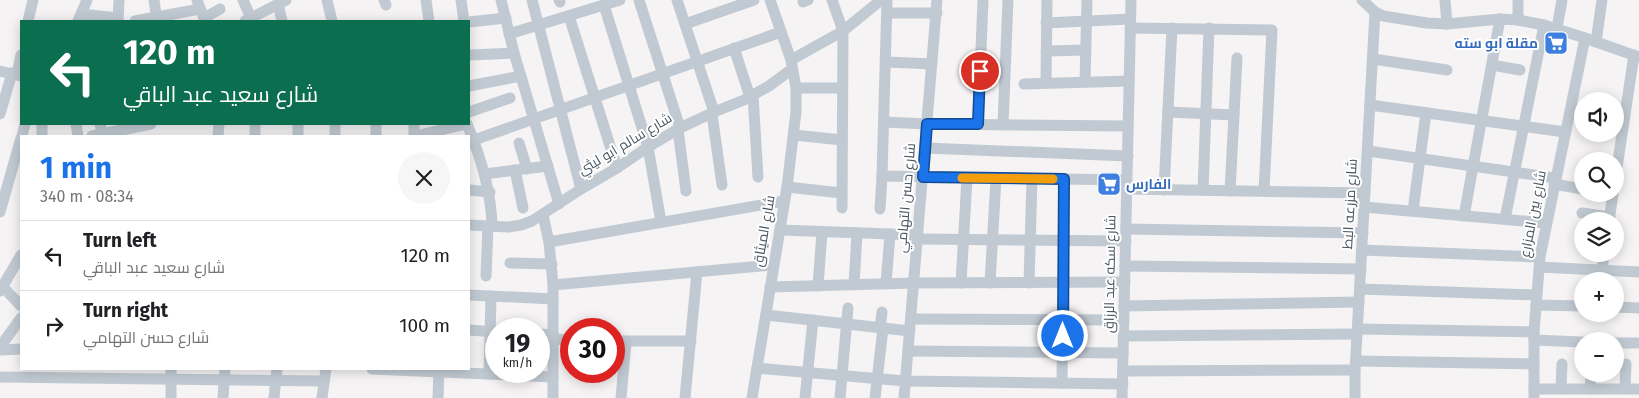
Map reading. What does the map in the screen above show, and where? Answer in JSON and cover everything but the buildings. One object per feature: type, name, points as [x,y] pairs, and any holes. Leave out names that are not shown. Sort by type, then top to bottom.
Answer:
[{"type":"street","points":[[28,20],[32,0]]},
{"type":"street","points":[[87,0],[80,17],[118,20],[119,0]]},
{"type":"street","points":[[154,0],[157,19],[220,9]]},
{"type":"street","points":[[243,0],[253,19],[282,2]]},
{"type":"street","points":[[327,0],[332,20]]},
{"type":"street","points":[[426,0],[429,20]]},
{"type":"street","points":[[461,0],[464,20]]},
{"type":"street","points":[[501,0],[514,53],[559,204]]},
{"type":"street","points":[[532,0],[581,189]]},
{"type":"street","points":[[509,34],[620,0]]},
{"type":"street","points":[[639,0],[679,129],[686,191]]},
{"type":"street","points":[[677,0],[713,113],[722,185]]},
{"type":"street","points":[[685,24],[754,0]]},
{"type":"street","name":"شارع الميثاق","points":[[752,398],[794,135],[796,88],[792,65],[770,0]]},
{"type":"street","points":[[832,0],[843,31],[842,208]]},
{"type":"street","name":"شارع سالم ابو ليثي","points":[[470,224],[508,227],[521,225],[543,215],[581,189],[679,129],[752,96],[792,65],[843,31],[868,5],[881,0]]},
{"type":"street","points":[[880,209],[887,0]]},
{"type":"street","name":"شارع حسن التهامي","points":[[904,398],[937,0]]},
{"type":"street","points":[[978,124],[983,0]]},
{"type":"street","points":[[1004,125],[1008,0]]},
{"type":"street","points":[[1046,83],[1047,0]]},
{"type":"street","points":[[1085,82],[1087,0]]},
{"type":"street","name":"شارع سكه عبد الرزاق","points":[[1122,398],[1131,0]]},
{"type":"street","points":[[1362,0],[1375,12],[1397,19],[1447,24],[1500,19],[1544,25],[1636,56],[1620,152]]},
{"type":"street","points":[[1445,0],[1447,24]]},
{"type":"street","points":[[1518,0],[1518,20]]},
{"type":"street","points":[[1557,28],[1562,0]]},
{"type":"street","points":[[1596,42],[1602,0]]},
{"type":"street","points":[[282,2],[282,20]]},
{"type":"street","points":[[604,5],[648,147],[661,222]]},
{"type":"street","points":[[887,14],[937,12]]},
{"type":"street","name":"شارع مزرعه البط","points":[[1355,398],[1355,366],[1375,12]]},
{"type":"street","points":[[569,16],[617,168]]},
{"type":"street","points":[[470,22],[506,18]]},
{"type":"street","points":[[1464,216],[1500,19]]},
{"type":"street","points":[[1046,23],[1086,21],[1172,28],[1272,30],[1264,191]]},
{"type":"street","points":[[1505,219],[1544,25]]},
{"type":"street","points":[[1164,190],[1172,28]]},
{"type":"street","points":[[1203,190],[1209,28]]},
{"type":"street","points":[[474,140],[781,32]]},
{"type":"street","name":"شارع بين المزارع","points":[[1534,394],[1534,336],[1539,262],[1554,181],[1585,38]]},
{"type":"street","points":[[734,48],[752,96],[758,177]]},
{"type":"street","points":[[1046,51],[1086,50]]},
{"type":"street","points":[[470,55],[514,53]]},
{"type":"street","points":[[0,114],[20,57]]},
{"type":"street","points":[[1230,191],[1237,58]]},
{"type":"street","points":[[1373,59],[1448,70]]},
{"type":"street","points":[[886,62],[932,64]]},
{"type":"street","points":[[1492,65],[1520,70]]},
{"type":"street","points":[[470,86],[521,76]]},
{"type":"street","points":[[1024,84],[1129,81]]},
{"type":"street","points":[[796,88],[842,88]]},
{"type":"street","points":[[470,112],[510,98]]},
{"type":"street","points":[[1370,105],[1565,132]]},
{"type":"street","points":[[1168,112],[1234,115]]},
{"type":"street","points":[[1412,211],[1426,112]]},
{"type":"street","points":[[884,122],[1128,126]]},
{"type":"street","points":[[99,133],[137,125]]},
{"type":"street","points":[[417,135],[439,127],[458,125]]},
{"type":"street","points":[[467,125],[474,140],[474,152],[490,192],[490,226],[486,276]]},
{"type":"street","points":[[794,135],[842,140]]},
{"type":"street","points":[[0,212],[20,144]]},
{"type":"street","points":[[519,144],[523,208]]},
{"type":"street","points":[[925,148],[1128,156]]},
{"type":"street","points":[[1368,151],[1515,172],[1574,187]]},
{"type":"street","points":[[484,174],[548,166]]},
{"type":"street","points":[[882,176],[1064,179],[1164,190],[1364,193]]},
{"type":"street","points":[[961,283],[967,178]]},
{"type":"street","points":[[990,283],[996,178]]},
{"type":"street","points":[[1029,283],[1032,179]]},
{"type":"street","points":[[1062,383],[1064,179]]},
{"type":"street","points":[[787,187],[842,193]]},
{"type":"street","points":[[470,190],[490,192]]},
{"type":"street","points":[[548,242],[784,201]]},
{"type":"street","points":[[1364,207],[1546,223]]},
{"type":"street","points":[[543,215],[552,264],[553,398]]},
{"type":"street","points":[[1126,229],[1363,232]]},
{"type":"street","points":[[780,230],[890,234],[964,240],[1126,242]]},
{"type":"street","points":[[818,286],[822,232]]},
{"type":"street","points":[[854,285],[856,233]]},
{"type":"street","points":[[886,284],[890,234]]},
{"type":"street","points":[[1362,250],[1539,262],[1602,270],[1639,272]]},
{"type":"street","points":[[20,257],[1,289],[20,305]]},
{"type":"street","points":[[1602,270],[1603,262]]},
{"type":"street","points":[[510,263],[552,264]]},
{"type":"street","points":[[553,286],[773,265]]},
{"type":"street","points":[[1125,266],[1361,268]]},
{"type":"street","points":[[685,398],[697,272]]},
{"type":"street","points":[[770,287],[1125,282]]},
{"type":"street","points":[[1360,289],[1536,300],[1574,305]]},
{"type":"street","points":[[470,295],[553,299]]},
{"type":"street","points":[[491,296],[492,318]]},
{"type":"street","points":[[1124,306],[1359,302]]},
{"type":"street","points":[[1624,307],[1639,308]]},
{"type":"street","points":[[840,398],[848,308]]},
{"type":"street","points":[[875,398],[882,312]]},
{"type":"street","points":[[766,315],[882,328],[910,325],[1124,320]]},
{"type":"street","points":[[0,348],[20,319]]},
{"type":"street","points":[[805,398],[813,320]]},
{"type":"street","points":[[470,330],[485,331]]},
{"type":"street","points":[[1124,336],[1357,331],[1534,336],[1574,341]]},
{"type":"street","points":[[550,336],[560,338]]},
{"type":"street","points":[[625,341],[691,341]]},
{"type":"street","points":[[1624,342],[1639,343]]},
{"type":"street","points":[[0,348],[20,349]]},
{"type":"street","points":[[908,351],[1123,353]]},
{"type":"street","points":[[1123,371],[1534,364]]},
{"type":"street","points":[[1561,389],[1562,364]]},
{"type":"street","points":[[1625,389],[1626,364]]},
{"type":"street","points":[[757,368],[905,381],[1123,384]]},
{"type":"street","points":[[274,398],[276,370]]},
{"type":"street","points":[[322,398],[326,370]]},
{"type":"street","points":[[438,398],[439,370],[485,374]]},
{"type":"street","points":[[171,374],[171,398]]},
{"type":"street","points":[[223,398],[225,374]]},
{"type":"street","points":[[0,378],[225,374],[275,381],[324,381]]},
{"type":"street","points":[[1590,382],[1590,389]]},
{"type":"street","points":[[621,383],[621,398]]},
{"type":"street","points":[[1534,394],[1561,389],[1639,389]]},
{"type":"slow traffic","points":[[962,178],[1053,179]]},
{"type":"place","name":"مقلة ابو سته","points":[[1556,43]]},
{"type":"place","name":"الفارس","points":[[1109,184]]},
{"type":"route","points":[[980,71],[978,124],[927,124],[923,177],[1064,179],[1063,336]]}]
